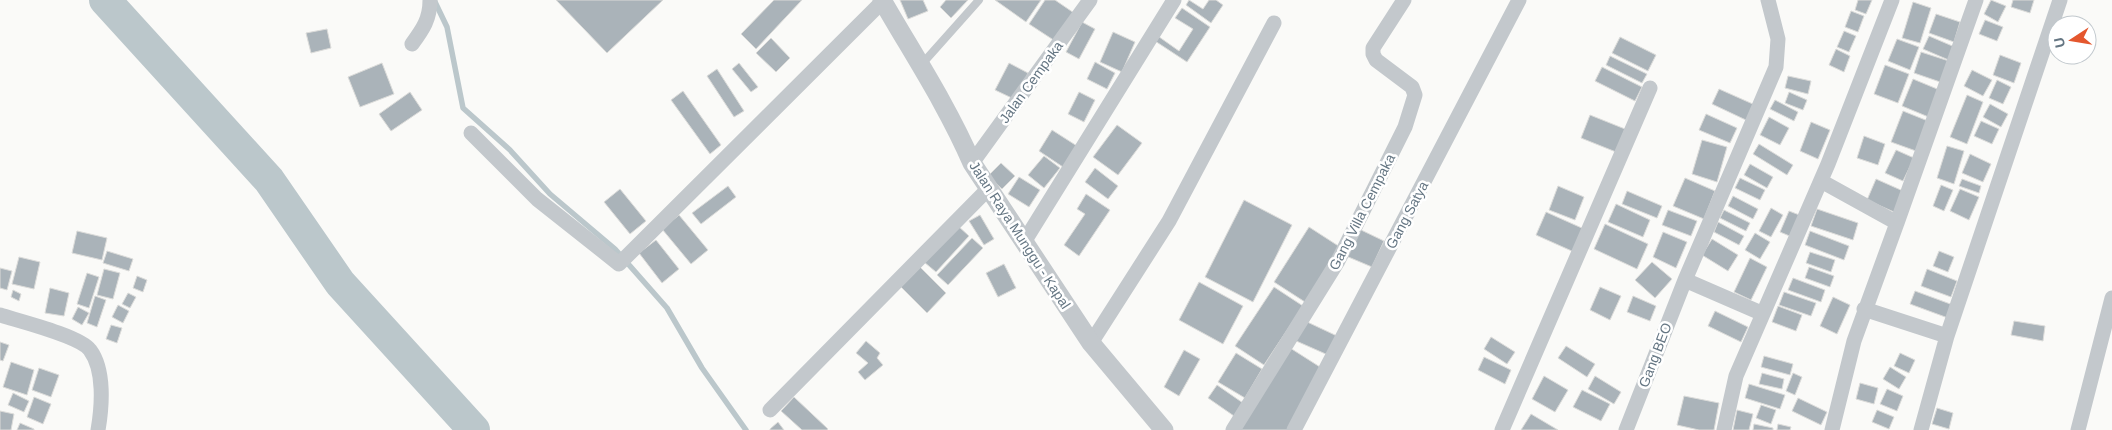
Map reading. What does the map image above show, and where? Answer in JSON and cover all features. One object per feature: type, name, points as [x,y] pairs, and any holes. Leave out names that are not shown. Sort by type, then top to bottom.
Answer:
[{"type":"street","points":[[412,44],[426,25],[430,15],[430,0]]},
{"type":"street","name":"Jalan Cempaka","points":[[972,163],[1090,0]]},
{"type":"street","points":[[1024,242],[1174,0]]},
{"type":"street","name":"Gang Villa Cempaka","points":[[1233,430],[1338,261],[1406,126],[1415,95],[1412,87],[1376,60],[1373,54],[1373,48],[1404,0]]},
{"type":"street","name":"Gang Satya","points":[[1294,430],[1519,0]]},
{"type":"street","name":"Gang BEO","points":[[1626,430],[1685,280],[1776,66],[1778,39],[1768,0]]},
{"type":"street","points":[[1724,430],[1736,376],[1761,313],[1820,181],[1892,0]]},
{"type":"street","points":[[1832,430],[1864,309],[1897,223],[1976,0]]},
{"type":"street","points":[[1921,430],[1947,336],[2060,0]]},
{"type":"street","points":[[471,133],[537,199],[619,264],[882,1]]},
{"type":"street","name":"Jalan Raya Munggu - Kapal","points":[[882,1],[922,64],[960,135],[972,163],[1091,342],[1164,430]]},
{"type":"street","points":[[1091,342],[1169,221],[1274,23]]},
{"type":"street","points":[[1502,430],[1650,88]]},
{"type":"street","points":[[1820,181],[1897,223]]},
{"type":"street","points":[[770,410],[989,188]]},
{"type":"street","points":[[1685,280],[1761,313]]},
{"type":"street","points":[[2078,430],[2112,298]]},
{"type":"street","points":[[1864,309],[1947,336]]},
{"type":"street","points":[[0,315],[69,338],[83,344],[90,350],[98,370],[101,394],[98,430]]},
{"type":"lane","points":[[922,64],[979,0]]},
{"type":"building","points":[[556,0],[663,0],[607,53]]},
{"type":"building","points":[[774,0],[802,0],[756,49],[741,34]]},
{"type":"building","points":[[900,0],[923,0],[928,11],[908,19]]},
{"type":"building","points":[[946,0],[968,0],[951,18],[940,7]]},
{"type":"building","points":[[995,0],[1041,0],[1026,22]]},
{"type":"building","points":[[1045,0],[1055,0],[1074,13],[1055,41],[1029,24]]},
{"type":"building","points":[[1189,0],[1203,9],[1209,0],[1216,0],[1223,5],[1211,23],[1186,5]]},
{"type":"building","points":[[1858,0],[1872,0],[1866,14],[1855,10]]},
{"type":"building","points":[[1991,0],[2006,6],[1998,22],[1984,14]]},
{"type":"building","points":[[2013,0],[2034,0],[2030,13],[2011,7]]},
{"type":"building","points":[[1913,2],[1931,8],[1920,43],[1902,38]]},
{"type":"building","points":[[1182,8],[1210,27],[1187,62],[1152,39],[1155,34],[1179,51],[1193,29],[1175,18]]},
{"type":"building","points":[[1851,11],[1864,16],[1858,32],[1845,27]]},
{"type":"building","points":[[1936,14],[1960,22],[1954,42],[1929,33]]},
{"type":"building","points":[[1985,20],[2003,27],[1997,41],[1979,34]]},
{"type":"building","points":[[1082,22],[1095,29],[1079,59],[1066,52]]},
{"type":"building","points":[[327,29],[331,48],[311,53],[306,33]]},
{"type":"building","points":[[1844,31],[1856,36],[1849,52],[1837,47]]},
{"type":"building","points":[[1113,32],[1135,42],[1122,72],[1100,62]]},
{"type":"building","points":[[1929,36],[1957,48],[1951,61],[1923,49]]},
{"type":"building","points":[[1620,37],[1656,55],[1648,71],[1612,53]]},
{"type":"building","points":[[771,38],[790,58],[776,72],[756,53]]},
{"type":"building","points":[[1897,39],[1919,47],[1910,70],[1888,61]]},
{"type":"building","points":[[1836,49],[1850,56],[1844,72],[1829,65]]},
{"type":"building","points":[[1921,52],[1952,62],[1946,84],[1914,73]]},
{"type":"building","points":[[2000,55],[2021,63],[2014,83],[1993,75]]},
{"type":"building","points":[[1610,56],[1647,74],[1642,83],[1606,65]]},
{"type":"building","points":[[1095,62],[1115,73],[1107,89],[1087,79]]},
{"type":"building","points":[[382,63],[394,94],[360,107],[348,77]]},
{"type":"building","points":[[739,63],[758,87],[751,92],[732,69]]},
{"type":"building","points":[[1009,63],[1028,73],[1016,100],[995,90]]},
{"type":"building","points":[[1885,65],[1909,74],[1898,103],[1874,94]]},
{"type":"building","points":[[1602,67],[1642,87],[1635,101],[1595,81]]},
{"type":"building","points":[[717,69],[744,111],[734,117],[707,76]]},
{"type":"building","points":[[1972,70],[1992,80],[1983,96],[1964,86]]},
{"type":"building","points":[[1788,76],[1811,81],[1808,94],[1785,88]]},
{"type":"building","points":[[1913,79],[1942,91],[1931,118],[1902,106]]},
{"type":"building","points":[[1997,80],[2011,87],[2003,104],[1989,98]]},
{"type":"building","points":[[1719,89],[1755,105],[1748,121],[1712,104]]},
{"type":"building","points":[[683,91],[721,145],[710,154],[671,100]]},
{"type":"building","points":[[410,92],[422,110],[391,131],[379,114]]},
{"type":"building","points":[[1079,92],[1095,100],[1084,122],[1068,114]]},
{"type":"building","points":[[1789,92],[1807,100],[1803,110],[1785,103]]},
{"type":"building","points":[[1967,95],[1983,102],[1967,144],[1950,137]]},
{"type":"building","points":[[1775,100],[1798,112],[1794,121],[1770,109]]},
{"type":"building","points":[[1990,104],[2008,114],[2001,127],[1983,117]]},
{"type":"building","points":[[1903,111],[1928,121],[1916,151],[1891,142]]},
{"type":"building","points":[[1706,114],[1737,128],[1730,143],[1699,130]]},
{"type":"building","points":[[1590,115],[1625,129],[1616,152],[1581,138]]},
{"type":"building","points":[[1769,117],[1789,128],[1780,145],[1760,135]]},
{"type":"building","points":[[1981,121],[1999,129],[1992,144],[1974,136]]},
{"type":"building","points":[[1811,122],[1830,130],[1818,159],[1800,151]]},
{"type":"building","points":[[1117,125],[1142,143],[1118,175],[1093,157]]},
{"type":"building","points":[[1052,130],[1077,146],[1063,167],[1039,151]]},
{"type":"building","points":[[1864,136],[1885,144],[1878,165],[1857,158]]},
{"type":"building","points":[[1702,140],[1727,147],[1717,182],[1692,174]]},
{"type":"building","points":[[1759,144],[1793,165],[1787,175],[1753,154]]},
{"type":"building","points":[[1947,146],[1964,151],[1954,184],[1937,178]]},
{"type":"building","points":[[1896,150],[1914,158],[1903,181],[1885,173]]},
{"type":"building","points":[[1970,154],[1991,164],[1983,182],[1962,173]]},
{"type":"building","points":[[1044,156],[1060,168],[1044,188],[1028,175]]},
{"type":"building","points":[[1001,163],[1015,176],[1002,189],[988,176]]},
{"type":"building","points":[[1750,164],[1773,177],[1767,188],[1744,175]]},
{"type":"building","points":[[1095,168],[1118,186],[1108,199],[1085,182]]},
{"type":"building","points":[[1019,177],[1040,190],[1029,207],[1008,194]]},
{"type":"building","points":[[1685,178],[1715,191],[1704,219],[1673,206]]},
{"type":"building","points":[[1740,178],[1765,190],[1760,200],[1735,188]]},
{"type":"building","points":[[1876,179],[1903,191],[1894,212],[1867,200]]},
{"type":"building","points":[[1962,179],[1981,186],[1979,193],[1959,186]]},
{"type":"building","points":[[1941,185],[1953,190],[1944,211],[1933,206]]},
{"type":"building","points":[[728,186],[736,197],[701,224],[692,213]]},
{"type":"building","points":[[1558,186],[1584,197],[1575,220],[1549,210]]},
{"type":"building","points":[[620,189],[646,221],[630,234],[604,202]]},
{"type":"building","points":[[1960,189],[1979,197],[1969,220],[1950,211]]},
{"type":"building","points":[[1627,191],[1662,206],[1657,218],[1622,204]]},
{"type":"building","points":[[1086,194],[1110,210],[1079,256],[1064,245],[1085,214],[1077,209]]},
{"type":"building","points":[[1733,196],[1758,209],[1753,219],[1728,206]]},
{"type":"building","points":[[1244,200],[1292,225],[1253,302],[1205,277]]},
{"type":"building","points":[[1616,204],[1650,220],[1643,237],[1608,222]]},
{"type":"building","points":[[1771,208],[1783,215],[1771,237],[1759,231]]},
{"type":"building","points":[[1817,209],[1858,223],[1853,240],[1811,226]]},
{"type":"building","points":[[1668,210],[1697,221],[1691,236],[1662,225]]},
{"type":"building","points":[[1724,210],[1750,223],[1746,231],[1720,218]]},
{"type":"building","points":[[1789,211],[1802,216],[1792,237],[1780,232]]},
{"type":"building","points":[[1546,212],[1584,229],[1574,252],[1536,235]]},
{"type":"building","points":[[679,215],[708,250],[691,264],[662,229]]},
{"type":"building","points":[[980,215],[994,239],[984,245],[969,221]]},
{"type":"building","points":[[1718,222],[1744,236],[1739,245],[1714,232]]},
{"type":"building","points":[[1605,224],[1648,244],[1637,269],[1594,249]]},
{"type":"building","points":[[957,225],[969,236],[936,272],[924,262]]},
{"type":"building","points":[[1309,227],[1340,247],[1305,302],[1274,282]]},
{"type":"building","points":[[1359,229],[1384,241],[1372,267],[1346,256]]},
{"type":"building","points":[[77,231],[107,238],[102,260],[72,253]]},
{"type":"building","points":[[1810,231],[1849,246],[1844,260],[1805,245]]},
{"type":"building","points":[[1663,232],[1687,242],[1676,268],[1653,257]]},
{"type":"building","points":[[1755,233],[1770,242],[1760,259],[1745,250]]},
{"type":"building","points":[[972,238],[983,248],[948,285],[937,275]]},
{"type":"building","points":[[1712,239],[1738,255],[1728,271],[1702,255]]},
{"type":"building","points":[[656,240],[679,269],[662,283],[639,253]]},
{"type":"building","points":[[107,251],[133,259],[129,271],[103,263]]},
{"type":"building","points":[[1939,251],[1954,257],[1948,272],[1933,266]]},
{"type":"building","points":[[1810,252],[1835,260],[1831,272],[1806,263]]},
{"type":"building","points":[[19,257],[40,262],[34,289],[12,284]]},
{"type":"building","points":[[1750,258],[1767,267],[1751,300],[1734,292]]},
{"type":"building","points":[[1652,262],[1672,279],[1655,298],[1635,280]]},
{"type":"building","points":[[1004,264],[1016,288],[998,297],[986,273]]},
{"type":"building","points":[[920,267],[946,293],[927,313],[901,287]]},
{"type":"building","points":[[1809,267],[1834,276],[1830,287],[1805,278]]},
{"type":"building","points":[[0,268],[12,271],[7,290],[0,288]]},
{"type":"building","points":[[104,269],[120,273],[113,299],[97,295]]},
{"type":"building","points":[[1927,269],[1957,281],[1951,297],[1921,286]]},
{"type":"building","points":[[87,273],[99,277],[89,308],[77,304]]},
{"type":"building","points":[[137,276],[147,280],[143,292],[133,288]]},
{"type":"building","points":[[1793,278],[1825,290],[1821,302],[1788,290]]},
{"type":"building","points":[[1199,282],[1243,306],[1223,344],[1179,320]]},
{"type":"building","points":[[1274,287],[1303,306],[1264,365],[1235,346]]},
{"type":"building","points":[[1600,287],[1621,296],[1610,320],[1590,310]]},
{"type":"building","points":[[50,288],[69,293],[64,316],[45,313]]},
{"type":"building","points":[[13,290],[21,294],[19,301],[11,297]]},
{"type":"building","points":[[1915,291],[1953,305],[1948,318],[1910,304]]},
{"type":"building","points":[[1784,292],[1816,303],[1811,316],[1779,305]]},
{"type":"building","points":[[128,293],[136,297],[130,308],[122,304]]},
{"type":"building","points":[[95,296],[106,300],[97,327],[87,323]]},
{"type":"building","points":[[1633,296],[1656,306],[1650,321],[1627,312]]},
{"type":"building","points":[[1833,297],[1850,305],[1837,334],[1820,326]]},
{"type":"building","points":[[118,305],[129,311],[123,323],[112,317]]},
{"type":"building","points":[[1778,306],[1802,315],[1796,331],[1772,322]]},
{"type":"building","points":[[78,307],[89,313],[82,325],[72,319]]},
{"type":"building","points":[[1715,311],[1748,327],[1741,342],[1708,326]]},
{"type":"building","points":[[1303,320],[1337,336],[1328,355],[1294,340]]},
{"type":"building","points":[[2014,321],[2045,326],[2043,341],[2011,335]]},
{"type":"building","points":[[111,325],[122,328],[117,343],[106,339]]},
{"type":"building","points":[[1491,337],[1515,352],[1507,364],[1484,349]]},
{"type":"building","points":[[866,341],[880,353],[877,358],[883,365],[865,380],[858,372],[868,363],[856,353]]},
{"type":"building","points":[[0,342],[9,345],[3,361],[0,360]]},
{"type":"building","points":[[1287,346],[1320,367],[1290,430],[1237,430]]},
{"type":"building","points":[[1566,346],[1595,364],[1587,377],[1558,358]]},
{"type":"building","points":[[1184,350],[1200,359],[1179,396],[1164,387]]},
{"type":"building","points":[[1236,353],[1262,369],[1245,398],[1218,382]]},
{"type":"building","points":[[1900,353],[1915,360],[1909,373],[1894,366]]},
{"type":"building","points":[[1764,356],[1793,364],[1790,375],[1761,367]]},
{"type":"building","points":[[1484,357],[1511,370],[1505,384],[1478,370]]},
{"type":"building","points":[[11,362],[34,370],[27,395],[3,387]]},
{"type":"building","points":[[1890,367],[1906,377],[1899,389],[1883,379]]},
{"type":"building","points":[[39,368],[59,375],[51,397],[32,390]]},
{"type":"building","points":[[1762,373],[1784,379],[1782,389],[1759,384]]},
{"type":"building","points":[[1793,373],[1802,377],[1795,395],[1786,391]]},
{"type":"building","points":[[1544,376],[1568,390],[1555,412],[1532,399]]},
{"type":"building","points":[[1595,376],[1621,392],[1614,404],[1588,389]]},
{"type":"building","points":[[1860,383],[1878,388],[1874,404],[1856,399]]},
{"type":"building","points":[[1749,384],[1785,395],[1780,409],[1745,398]]},
{"type":"building","points":[[1217,385],[1243,403],[1234,416],[1208,398]]},
{"type":"building","points":[[1887,389],[1903,396],[1897,411],[1880,404]]},
{"type":"building","points":[[1582,390],[1610,404],[1601,421],[1573,407]]},
{"type":"building","points":[[13,393],[29,401],[24,412],[8,405]]},
{"type":"building","points":[[1684,396],[1719,403],[1714,430],[1699,430],[1677,425]]},
{"type":"building","points":[[34,397],[51,404],[43,424],[27,417]]},
{"type":"building","points":[[794,397],[828,429],[802,430],[781,411]]},
{"type":"building","points":[[1798,398],[1827,412],[1821,425],[1792,411]]},
{"type":"building","points":[[1761,405],[1776,410],[1771,424],[1756,418]]},
{"type":"building","points":[[1937,408],[1953,413],[1949,429],[1932,424]]},
{"type":"building","points":[[1737,410],[1753,414],[1749,430],[1733,430]]},
{"type":"building","points":[[1877,410],[1894,417],[1889,429],[1872,422]]},
{"type":"building","points":[[0,411],[14,414],[11,430],[0,430]]},
{"type":"building","points":[[1531,414],[1558,430],[1521,430]]},
{"type":"building","points":[[778,422],[784,430],[770,430],[770,429]]},
{"type":"building","points":[[20,423],[34,429],[34,430],[17,430]]},
{"type":"building","points":[[1754,424],[1773,428],[1773,430],[1753,430]]},
{"type":"building","points":[[1778,424],[1791,427],[1790,430],[1777,430]]},
{"type":"waterway","points":[[105,0],[269,180],[340,283],[474,430]]},
{"type":"waterway","points":[[435,2],[447,27],[463,108],[510,150],[550,194],[615,249],[667,308],[702,368],[746,430]]}]
